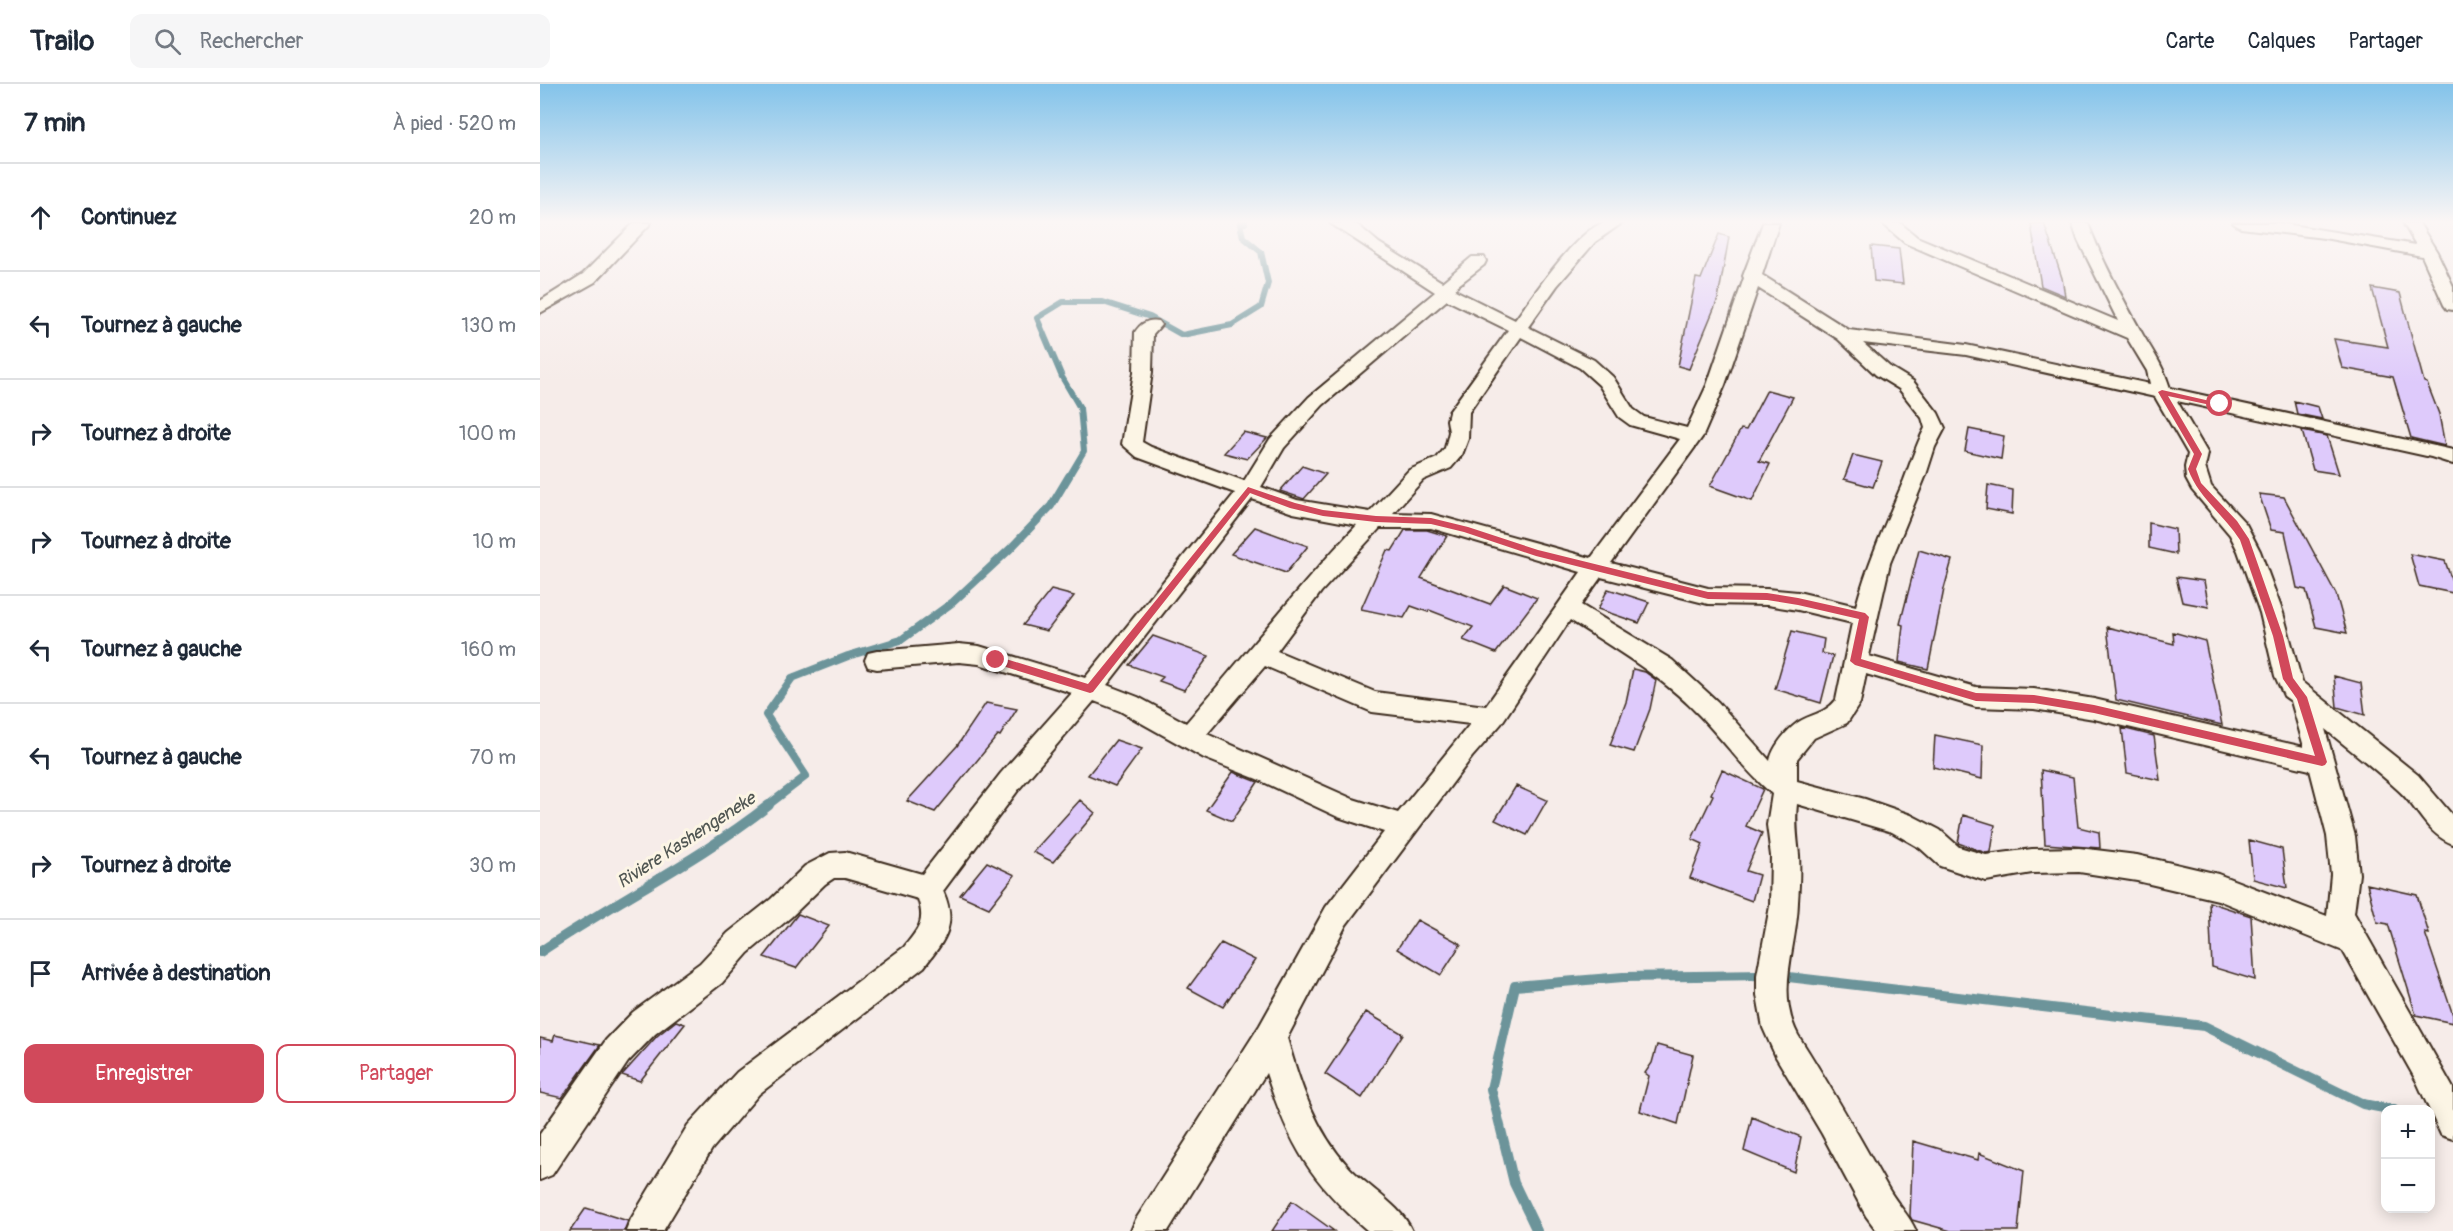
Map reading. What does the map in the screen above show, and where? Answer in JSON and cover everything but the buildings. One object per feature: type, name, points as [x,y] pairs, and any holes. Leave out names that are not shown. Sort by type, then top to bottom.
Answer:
[{"type":"street","points":[[540,308],[590,277]]},
{"type":"street","points":[[1421,277],[1446,292],[1587,364],[1606,381],[1626,413],[1637,421],[1693,436]]},
{"type":"street","points":[[928,889],[1010,781],[1090,689],[1248,489],[1276,444],[1316,400],[1446,292],[1450,283],[1458,277]]},
{"type":"street","points":[[1189,737],[1261,654],[1313,586],[1416,475],[1444,463],[1455,450],[1460,432],[1456,420],[1458,412],[1556,277]]},
{"type":"street","points":[[1148,1231],[1271,1036],[1336,916],[1463,749],[1492,717],[1596,566],[1693,436],[1716,386],[1751,277]]},
{"type":"street","points":[[1752,277],[1844,335],[1913,393],[1931,417],[1935,428],[1925,447],[1916,476],[1879,563],[1855,661],[1848,703],[1838,716],[1805,731],[1784,755],[1782,776],[1786,790],[1782,810],[1785,856],[1784,906],[1772,975],[1772,995],[1778,1028],[1834,1122],[1878,1204],[1899,1231]]},
{"type":"street","points":[[1998,277],[2134,334]]},
{"type":"street","points":[[2105,277],[2134,334],[2156,370],[2162,392],[2198,454],[2192,469],[2198,484],[2234,524],[2244,539],[2278,636],[2288,679],[2302,697],[2409,783],[2436,818],[2453,832]]},
{"type":"street","points":[[2440,277],[2453,305]]},
{"type":"street","points":[[1152,325],[1144,332],[1143,372],[1132,444],[1144,452],[1293,506],[1323,513],[1376,519],[1431,521],[1465,529],[1536,552],[1708,596],[1767,597],[1798,601],[1865,617]]},
{"type":"street","points":[[1844,335],[1966,350],[2435,451],[2453,457]]},
{"type":"street","points":[[1567,607],[1663,667],[1709,709],[1761,769],[1786,790],[1901,823],[1930,839],[1950,857],[1986,868],[2032,861],[2079,860],[2137,868],[2218,887],[2353,941]]},
{"type":"street","points":[[877,660],[938,654],[979,655],[1090,689],[1129,705],[1189,737],[1347,809],[1405,827]]},
{"type":"street","points":[[1261,654],[1372,702],[1492,717]]},
{"type":"street","points":[[1855,661],[1976,697],[2034,699],[2094,709],[2322,762]]},
{"type":"street","points":[[2302,697],[2341,836],[2345,874],[2340,914],[2353,941],[2428,1071],[2453,1123]]},
{"type":"street","points":[[540,1163],[617,1051],[644,1023],[711,973],[738,943],[781,908],[814,874],[830,866],[845,865],[928,889],[938,909],[935,930],[914,957],[748,1083],[700,1137],[643,1231]]},
{"type":"street","points":[[1271,1036],[1282,1076],[1306,1132],[1330,1172],[1395,1231]]},
{"type":"waterway","name":"Riviere Kashengeneke","points":[[1068,478],[1084,451],[1080,408],[1062,377],[1037,318],[1063,302],[1103,302],[1150,317],[1182,335],[1232,325],[1261,307],[1268,283],[1267,277]]},
{"type":"waterway","name":"Riviere Kashengeneke","points":[[767,806],[806,776],[766,715],[792,678],[848,656],[901,640],[953,602],[1010,549],[1051,506],[1069,476]]},
{"type":"waterway","name":"Riviere Kashengeneke","points":[[540,952],[685,863],[769,805]]},
{"type":"waterway","points":[[1537,1231],[1514,1183],[1491,1089],[1515,986],[1623,977],[1767,975]]},
{"type":"waterway","points":[[1780,976],[2204,1026],[2363,1104],[2381,1107]]},
{"type":"waterway","points":[[2435,1117],[2453,1120]]},
{"type":"route","points":[[996,660],[1090,689],[1248,489],[1293,506],[1323,513],[1376,519],[1431,521],[1465,529],[1536,552],[1708,596],[1767,597],[1798,601],[1865,617],[1855,661],[1976,697],[2034,699],[2094,709],[2322,762],[2302,697],[2293,689],[2288,679],[2278,636],[2244,539],[2234,524],[2198,484],[2192,469],[2198,454],[2162,392],[2220,404]]}]
